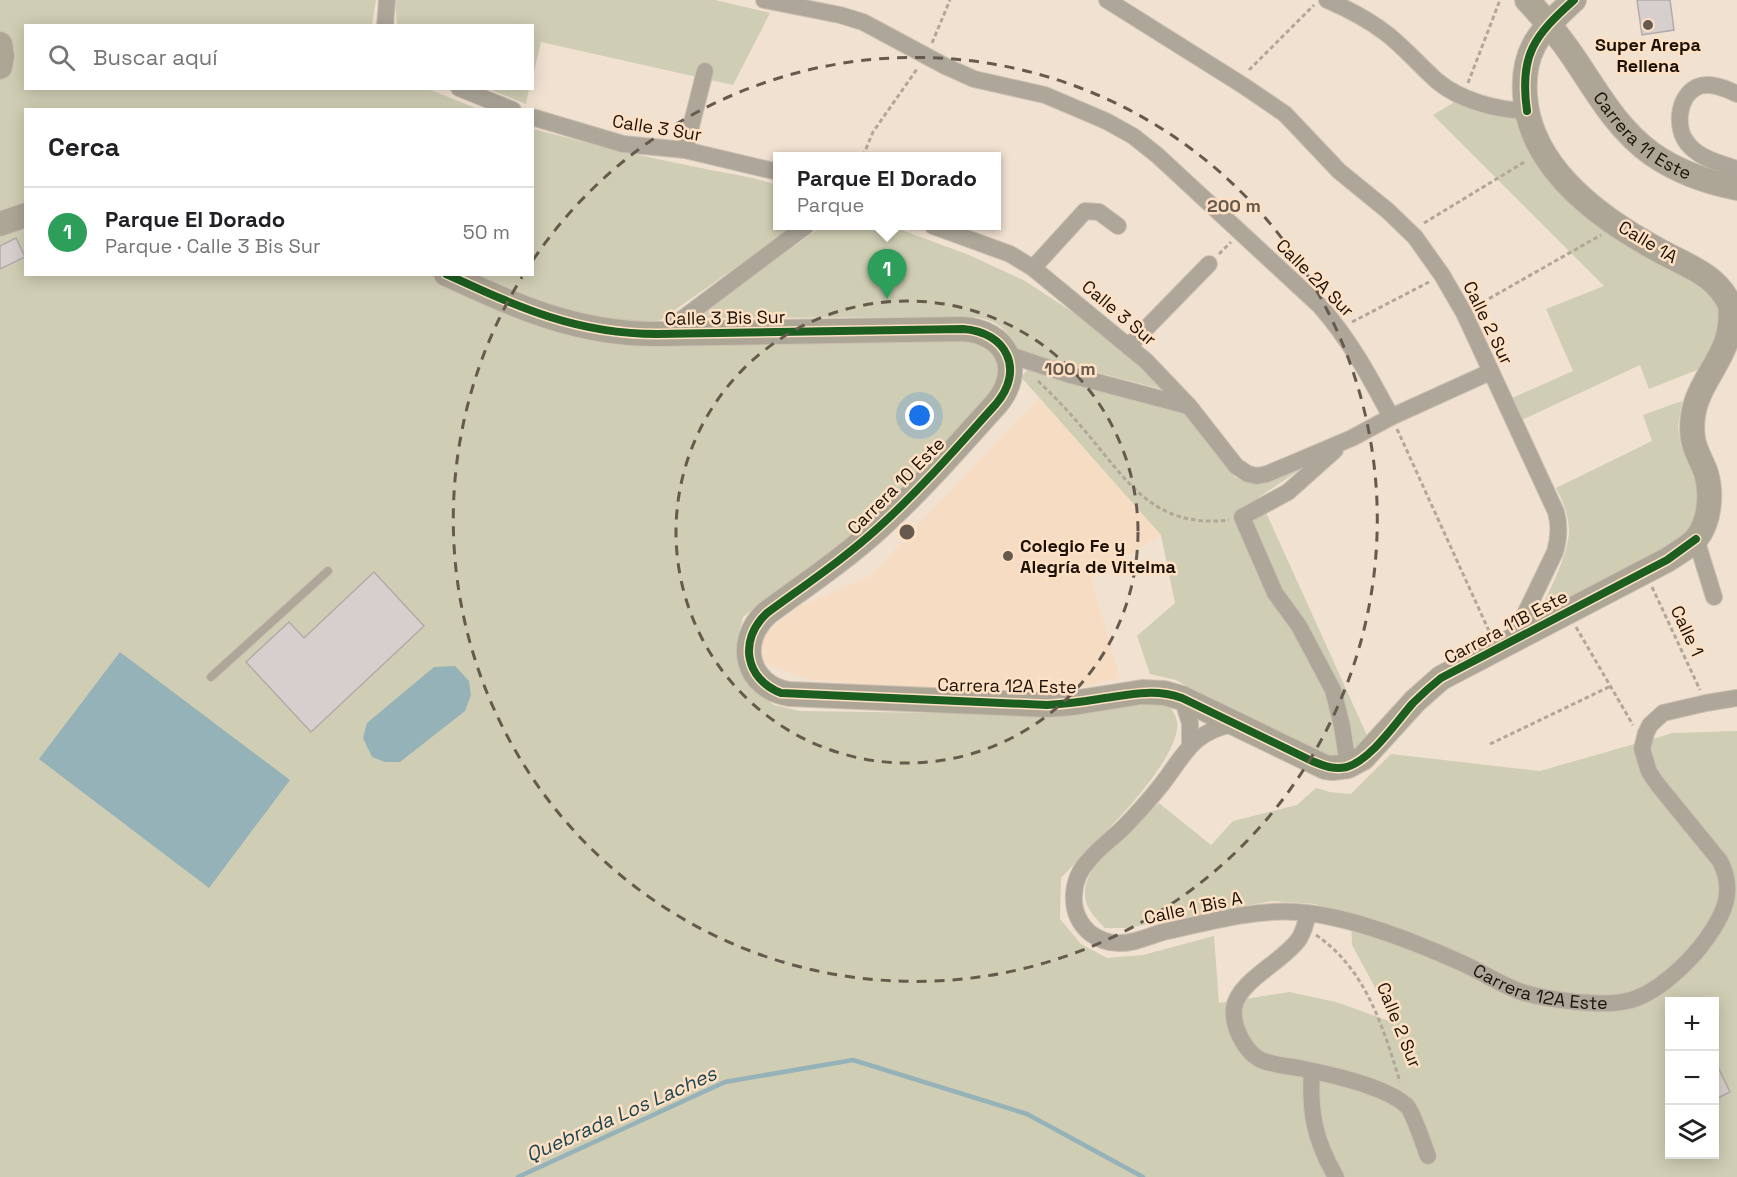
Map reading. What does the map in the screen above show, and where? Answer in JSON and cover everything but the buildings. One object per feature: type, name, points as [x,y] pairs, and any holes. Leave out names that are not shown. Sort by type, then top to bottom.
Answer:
[{"type":"street","points":[[385,24],[387,0]]},
{"type":"street","name":"Calle 2A Sur","points":[[764,0],[851,18],[874,27],[974,79],[1045,95],[1120,128],[1157,155],[1320,306],[1340,329],[1360,358],[1391,417]]},
{"type":"street","points":[[1327,0],[1371,23],[1401,46],[1439,82],[1493,107],[1527,111]]},
{"type":"street","name":"Carrera 11 Este","points":[[1527,0],[1573,56],[1615,119],[1638,143],[1680,171],[1737,188]]},
{"type":"street","name":"Calle 2 Sur","points":[[1113,1],[1285,114],[1339,171],[1410,232],[1442,275],[1464,313],[1559,522],[1555,552],[1504,645]]},
{"type":"street","name":"Calle 1A","points":[[1570,1],[1534,42],[1527,64],[1525,94],[1527,111],[1538,144],[1579,195],[1647,244],[1706,275],[1726,297],[1733,315],[1734,335],[1729,355],[1705,388],[1695,408],[1693,418],[1693,440],[1706,475],[1709,497],[1706,519],[1696,539]]},
{"type":"street","points":[[0,44],[2,56],[0,67]]},
{"type":"street","points":[[684,150],[705,71]]},
{"type":"street","points":[[1737,94],[1708,85],[1696,87],[1690,93],[1679,116],[1681,131],[1687,144],[1700,155],[1737,169]]},
{"type":"street","points":[[464,90],[508,108]]},
{"type":"street","name":"Calle 3 Sur","points":[[534,118],[623,144],[684,150],[773,171]]},
{"type":"street","points":[[1033,268],[1085,211],[1099,212],[1118,226]]},
{"type":"street","points":[[0,224],[24,216]]},
{"type":"street","points":[[662,334],[799,230]]},
{"type":"street","name":"Calle 3 Sur","points":[[946,230],[1010,254],[1033,268],[1146,361],[1189,406],[1236,466],[1248,474],[1267,474],[1352,438]]},
{"type":"street","points":[[1129,346],[1209,264]]},
{"type":"street","name":"Calle 3 Bis Sur","points":[[450,276],[523,309],[570,324],[618,332],[662,334],[963,329],[988,335],[996,340],[1007,354]]},
{"type":"street","points":[[1007,354],[1068,374],[1189,406]]},
{"type":"street","name":"Carrera 10 Este","points":[[749,646],[753,631],[761,619],[878,528],[924,483],[996,404],[1008,384],[1010,369],[1007,354]]},
{"type":"street","points":[[1348,766],[1334,690],[1299,626],[1275,593],[1242,517],[1288,492],[1352,438],[1391,417],[1490,372]]},
{"type":"street","points":[[1696,539],[1714,597]]},
{"type":"street","name":"Carrera 11B Este","points":[[1348,766],[1370,753],[1415,701],[1441,678],[1645,572],[1667,560],[1696,539]]},
{"type":"street","name":"Carrera 12A Este","points":[[749,646],[750,662],[757,676],[768,687],[789,694],[1047,705],[1143,692],[1164,693],[1182,698],[1324,766],[1333,768],[1348,766]]},
{"type":"street","points":[[1182,698],[1190,723],[1190,746]]},
{"type":"street","points":[[1643,742],[1650,725],[1671,710],[1737,698]]},
{"type":"street","points":[[1190,746],[1209,731],[1234,724]]},
{"type":"street","name":"Carrera 12A Este","points":[[1306,921],[1321,913],[1337,917],[1463,963],[1523,992],[1582,1002],[1609,1003],[1629,1001],[1646,993],[1684,963],[1706,940],[1723,910],[1729,888],[1728,879],[1720,861],[1649,772],[1642,749],[1643,742]]},
{"type":"street","name":"Calle 1 Bis A","points":[[1190,746],[1147,801],[1090,859],[1078,876],[1073,895],[1074,906],[1080,921],[1090,933],[1103,941],[1125,943],[1226,919],[1284,912],[1306,921]]},
{"type":"street","points":[[1306,921],[1298,940],[1285,954],[1243,989],[1238,998],[1234,1009],[1236,1027],[1247,1050],[1265,1062],[1358,1083],[1384,1093],[1408,1107],[1428,1156]]},
{"type":"street","points":[[1312,1071],[1310,1098],[1312,1117],[1318,1138],[1336,1177]]},
{"type":"lane","points":[[211,677],[328,570]]},
{"type":"path","points":[[865,152],[873,132],[927,56],[950,0]]},
{"type":"path","points":[[1241,84],[1319,0]]},
{"type":"path","points":[[1463,95],[1500,0]]},
{"type":"path","points":[[1410,232],[1543,151]]},
{"type":"path","points":[[1464,313],[1618,225]]},
{"type":"path","points":[[1209,264],[1240,233]]},
{"type":"path","points":[[1340,329],[1442,275]]},
{"type":"path","points":[[1033,377],[1068,412],[1126,482],[1146,499],[1169,512],[1193,520],[1218,522],[1242,517]]},
{"type":"path","points":[[1391,417],[1504,645]]},
{"type":"path","points":[[1568,612],[1643,742]]},
{"type":"path","points":[[1490,744],[1611,686]]},
{"type":"shaded area","points":[[0,0],[376,0],[372,24],[24,24],[24,90],[431,90],[476,108],[24,108],[24,276],[534,276],[534,129],[634,154],[773,184],[773,230],[789,230],[632,340],[978,340],[997,351],[999,382],[985,401],[875,518],[743,617],[737,640],[738,662],[754,688],[774,705],[800,711],[1070,712],[1143,698],[1168,704],[1174,713],[1177,729],[1172,746],[1161,766],[1110,828],[1061,878],[1060,919],[1081,944],[1107,958],[1143,955],[1214,936],[1219,1003],[1289,992],[1336,1002],[1389,1021],[1396,1026],[1352,945],[1351,918],[1315,904],[1272,901],[1127,928],[1105,928],[1092,913],[1086,901],[1087,883],[1092,870],[1112,845],[1159,803],[1211,845],[1233,821],[1297,805],[1316,788],[1351,794],[1391,754],[1540,771],[1673,733],[1737,731],[1737,1177],[0,1177]]},
{"type":"shaded area","points":[[395,0],[715,0],[770,13],[733,85],[541,42],[534,72],[534,24],[397,24]]},
{"type":"shaded area","points":[[491,90],[529,90],[526,104]]},
{"type":"shaded area","points":[[1456,101],[1521,117],[1651,258],[1709,295],[1722,314],[1712,364],[1649,389],[1640,365],[1522,420],[1512,398],[1573,371],[1546,309],[1604,286],[1433,115]]},
{"type":"shaded area","points":[[817,230],[902,230],[969,255],[1025,281],[1083,319],[1165,390],[1019,352],[1011,338],[997,324],[975,317],[696,318]]},
{"type":"shaded area","points":[[1029,368],[1183,412],[1235,477],[1259,482],[1298,471],[1259,497],[1370,742],[1357,751],[1338,756],[1314,751],[1176,680],[1150,674],[1137,636],[1175,603],[1161,535],[1021,377]]},
{"type":"shaded area","name":"Colegio Fe y Alegría de Vitelma","points":[[1039,398],[1161,535],[1091,578],[1120,678],[1070,690],[926,690],[808,679],[763,662],[758,639],[800,606],[870,576]]},
{"type":"shaded area","points":[[1682,401],[1678,426],[1681,446],[1691,467],[1698,494],[1697,516],[1688,535],[1662,551],[1539,614],[1562,561],[1568,539],[1566,513],[1556,488],[1652,441],[1643,415]]},
{"type":"water","points":[[120,652],[290,780],[209,888],[39,759]]},
{"type":"water","points":[[455,666],[469,681],[471,695],[465,711],[400,762],[385,762],[372,757],[363,738],[367,723],[434,667]]},
{"type":"waterway","name":"Quebrada Los Laches","points":[[518,1177],[725,1082],[853,1060],[1027,1114],[1143,1177]]},
{"type":"cycle path","points":[[1527,111],[1525,75],[1532,48],[1539,36],[1574,0]]},
{"type":"cycle path","points":[[451,276],[548,316],[574,324],[628,333],[963,329],[991,337],[1000,345],[1007,355],[1010,366],[1005,391],[996,404],[895,513],[838,561],[767,613],[758,624],[749,646],[753,669],[769,687],[781,693],[1047,705],[1140,693],[1161,693],[1182,698],[1316,763],[1342,768],[1356,763],[1374,748],[1413,703],[1441,678],[1667,560],[1696,539]]},
{"type":"place","name":"Super Arepa Rellena","points":[[1648,25]]},
{"type":"place","name":"Parque El Dorado","points":[[887,299]]},
{"type":"place","name":"Colegio Fe y Alegría de Vitelma","points":[[1008,556]]}]
